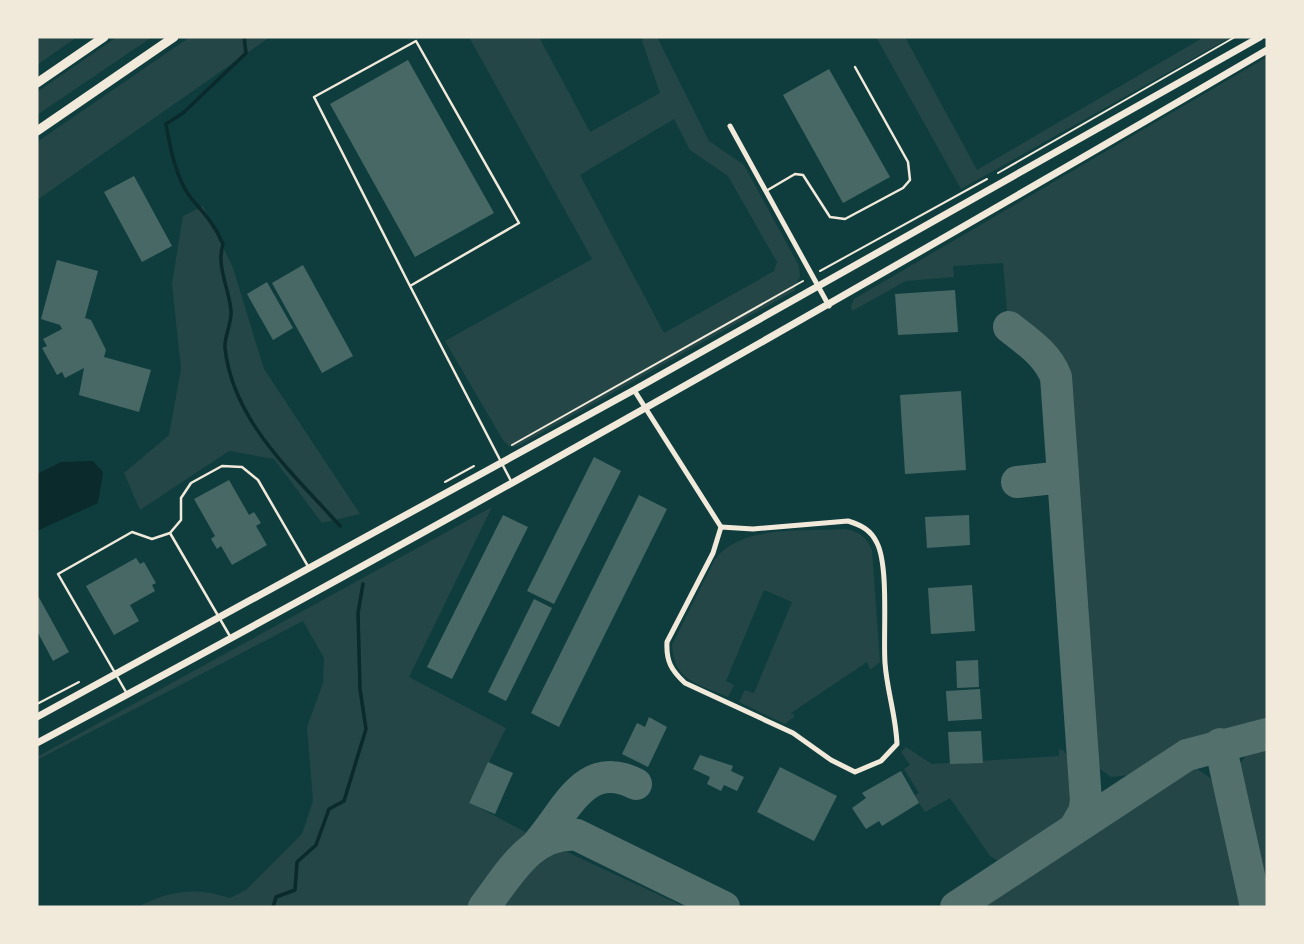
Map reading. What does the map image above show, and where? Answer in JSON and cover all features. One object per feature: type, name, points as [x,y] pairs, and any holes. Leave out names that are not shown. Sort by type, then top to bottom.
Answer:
[{"type":"highway","points":[[37,83],[104,37]]},
{"type":"highway","points":[[37,131],[174,37]]},
{"type":"main road","points":[[37,717],[501,464],[1260,37]]},
{"type":"main road","points":[[37,743],[645,410],[829,306],[1267,50]]},
{"type":"street","points":[[730,126],[829,306]]},
{"type":"street","points":[[634,390],[722,527]]},
{"type":"street","points":[[848,521],[864,526],[877,543],[882,562],[885,666],[897,720],[897,744],[881,761],[855,772],[831,760],[793,733],[685,683],[673,672],[667,657],[667,642],[712,553],[722,527],[752,529],[848,521]]},
{"type":"lane","points":[[410,286],[519,223],[416,41],[314,97],[410,286],[501,464],[512,483]]},
{"type":"lane","points":[[766,191],[795,174],[803,175],[830,217],[836,220],[845,219],[903,188],[910,180],[908,162],[855,67]]},
{"type":"lane","points":[[127,695],[58,574],[132,532],[152,539],[170,533],[181,520],[181,498],[191,483],[222,466],[242,467],[258,480],[310,570]]},
{"type":"lane","points":[[170,533],[231,638]]},
{"type":"path","points":[[829,267],[1235,37]]},
{"type":"path","points":[[510,447],[797,284]]},
{"type":"path","points":[[37,705],[82,681]]},
{"type":"shaded area","points":[[37,37],[77,37],[37,65]]},
{"type":"shaded area","points":[[117,37],[152,37],[37,115],[37,92]]},
{"type":"shaded area","points":[[190,37],[270,37],[37,200],[37,142]]},
{"type":"shaded area","points":[[469,37],[539,37],[590,132],[660,93],[642,41],[643,37],[657,37],[709,141],[744,165],[799,266],[800,276],[794,291],[518,446],[510,447],[503,440],[445,341],[592,259]],"holes":[[[674,119],[690,150],[728,176],[777,262],[774,271],[664,333],[580,175]]]},
{"type":"shaded area","points":[[876,37],[905,37],[977,170],[1204,37],[1231,37],[961,189]]},
{"type":"shaded area","points":[[1267,57],[1267,724],[1193,741],[1138,774],[1111,777],[1096,766],[1091,751],[1064,376],[1052,349],[1007,311],[1003,263],[953,266],[954,277],[906,281],[852,311],[851,307],[854,299]]},
{"type":"shaded area","points":[[203,206],[233,268],[264,369],[360,514],[322,523],[274,459],[229,451],[140,510],[124,473],[169,435],[181,369],[172,284],[183,216]]},
{"type":"shaded area","points":[[93,461],[103,472],[98,503],[37,531],[37,474],[61,462]]},
{"type":"shaded area","points":[[492,507],[409,677],[506,728],[469,802],[527,833],[468,907],[138,907],[161,897],[183,892],[205,892],[230,898],[246,890],[302,834],[313,801],[307,727],[323,683],[324,658],[303,621],[37,760],[37,757]]},
{"type":"shaded area","points":[[845,529],[862,535],[872,550],[880,662],[870,670],[867,662],[791,713],[795,716],[785,724],[739,702],[745,690],[754,693],[792,602],[764,590],[726,681],[734,685],[728,697],[690,680],[683,674],[677,667],[672,645],[715,559],[727,548],[741,540],[775,532]]},
{"type":"shaded area","points":[[1267,743],[1267,907],[1264,907],[1236,774],[1247,754]]},
{"type":"shaded area","points":[[906,747],[932,764],[1059,756],[1059,749],[1063,750],[1072,762],[1075,798],[1066,820],[1011,859],[998,861],[990,856],[950,798],[925,812],[914,796],[919,793],[904,769],[910,765],[901,752]]},
{"type":"shaded area","points":[[1196,768],[1210,778],[1219,792],[1244,907],[972,907],[1173,773]]},
{"type":"shaded area","points":[[554,846],[685,907],[496,907],[537,855]]},
{"type":"building","points":[[408,60],[494,213],[415,257],[330,104]]},
{"type":"building","points":[[829,69],[890,177],[843,203],[783,95]]},
{"type":"building","points":[[134,176],[172,246],[142,262],[104,192]]},
{"type":"building","points":[[57,260],[98,271],[85,318],[91,320],[106,350],[104,357],[151,370],[139,412],[79,395],[84,368],[65,378],[62,372],[57,375],[42,348],[47,346],[43,339],[62,329],[60,325],[41,319]]},
{"type":"building","points":[[303,265],[353,356],[322,373],[272,283]]},
{"type":"building","points":[[267,282],[293,328],[273,340],[247,294]]},
{"type":"building","points":[[955,290],[958,332],[898,335],[895,294]]},
{"type":"building","points":[[961,391],[966,470],[905,474],[900,395]]},
{"type":"building","points":[[594,457],[621,471],[554,604],[527,591]]},
{"type":"building","points":[[229,480],[249,515],[254,512],[261,523],[256,526],[267,545],[232,565],[221,546],[217,549],[211,539],[215,536],[194,499]]},
{"type":"building","points":[[639,495],[667,509],[559,727],[531,713]]},
{"type":"building","points":[[503,515],[528,527],[452,679],[427,667]]},
{"type":"building","points":[[969,515],[970,545],[927,548],[925,517]]},
{"type":"building","points":[[136,558],[140,564],[144,562],[156,583],[152,585],[155,591],[130,605],[139,621],[114,635],[86,586]]},
{"type":"building","points":[[972,585],[975,631],[931,634],[928,588]]},
{"type":"building","points":[[37,594],[69,652],[53,661],[37,631]]},
{"type":"building","points":[[534,599],[552,608],[506,701],[488,692]]},
{"type":"building","points":[[978,660],[979,687],[957,688],[956,661]]},
{"type":"building","points":[[980,689],[982,719],[948,721],[946,691]]},
{"type":"building","points":[[649,717],[667,727],[648,767],[622,754],[637,723],[645,727]]},
{"type":"building","points":[[981,731],[983,763],[950,764],[948,732]]},
{"type":"building","points":[[700,755],[733,766],[731,771],[744,777],[737,791],[724,785],[721,791],[707,784],[710,777],[693,769]]},
{"type":"building","points":[[488,762],[513,773],[495,814],[469,803]]},
{"type":"building","points":[[780,767],[837,796],[814,841],[757,812]]},
{"type":"building","points":[[901,771],[919,803],[882,826],[879,821],[866,829],[852,808],[866,798],[862,793]]},
{"type":"waterway","points":[[244,37],[246,53],[183,113],[166,124],[169,143],[186,190],[213,225],[223,244],[221,261],[231,311],[225,348],[230,375],[240,400],[268,445],[340,526]]},
{"type":"waterway","points":[[273,907],[276,897],[295,890],[297,862],[316,845],[329,809],[344,801],[366,729],[360,689],[358,613],[363,584]]},
{"type":"taxiway","points":[[1009,327],[1042,355],[1056,377],[1086,801],[1084,812],[1074,829]]},
{"type":"taxiway","points":[[1017,482],[1063,477]]},
{"type":"taxiway","points":[[956,907],[1187,755],[1267,734]]},
{"type":"taxiway","points":[[1220,744],[1256,907]]},
{"type":"taxiway","points":[[539,842],[579,791],[590,782],[603,778],[618,778],[636,784]]},
{"type":"taxiway","points":[[484,907],[512,869],[534,848],[547,840],[577,835],[724,907]]}]
